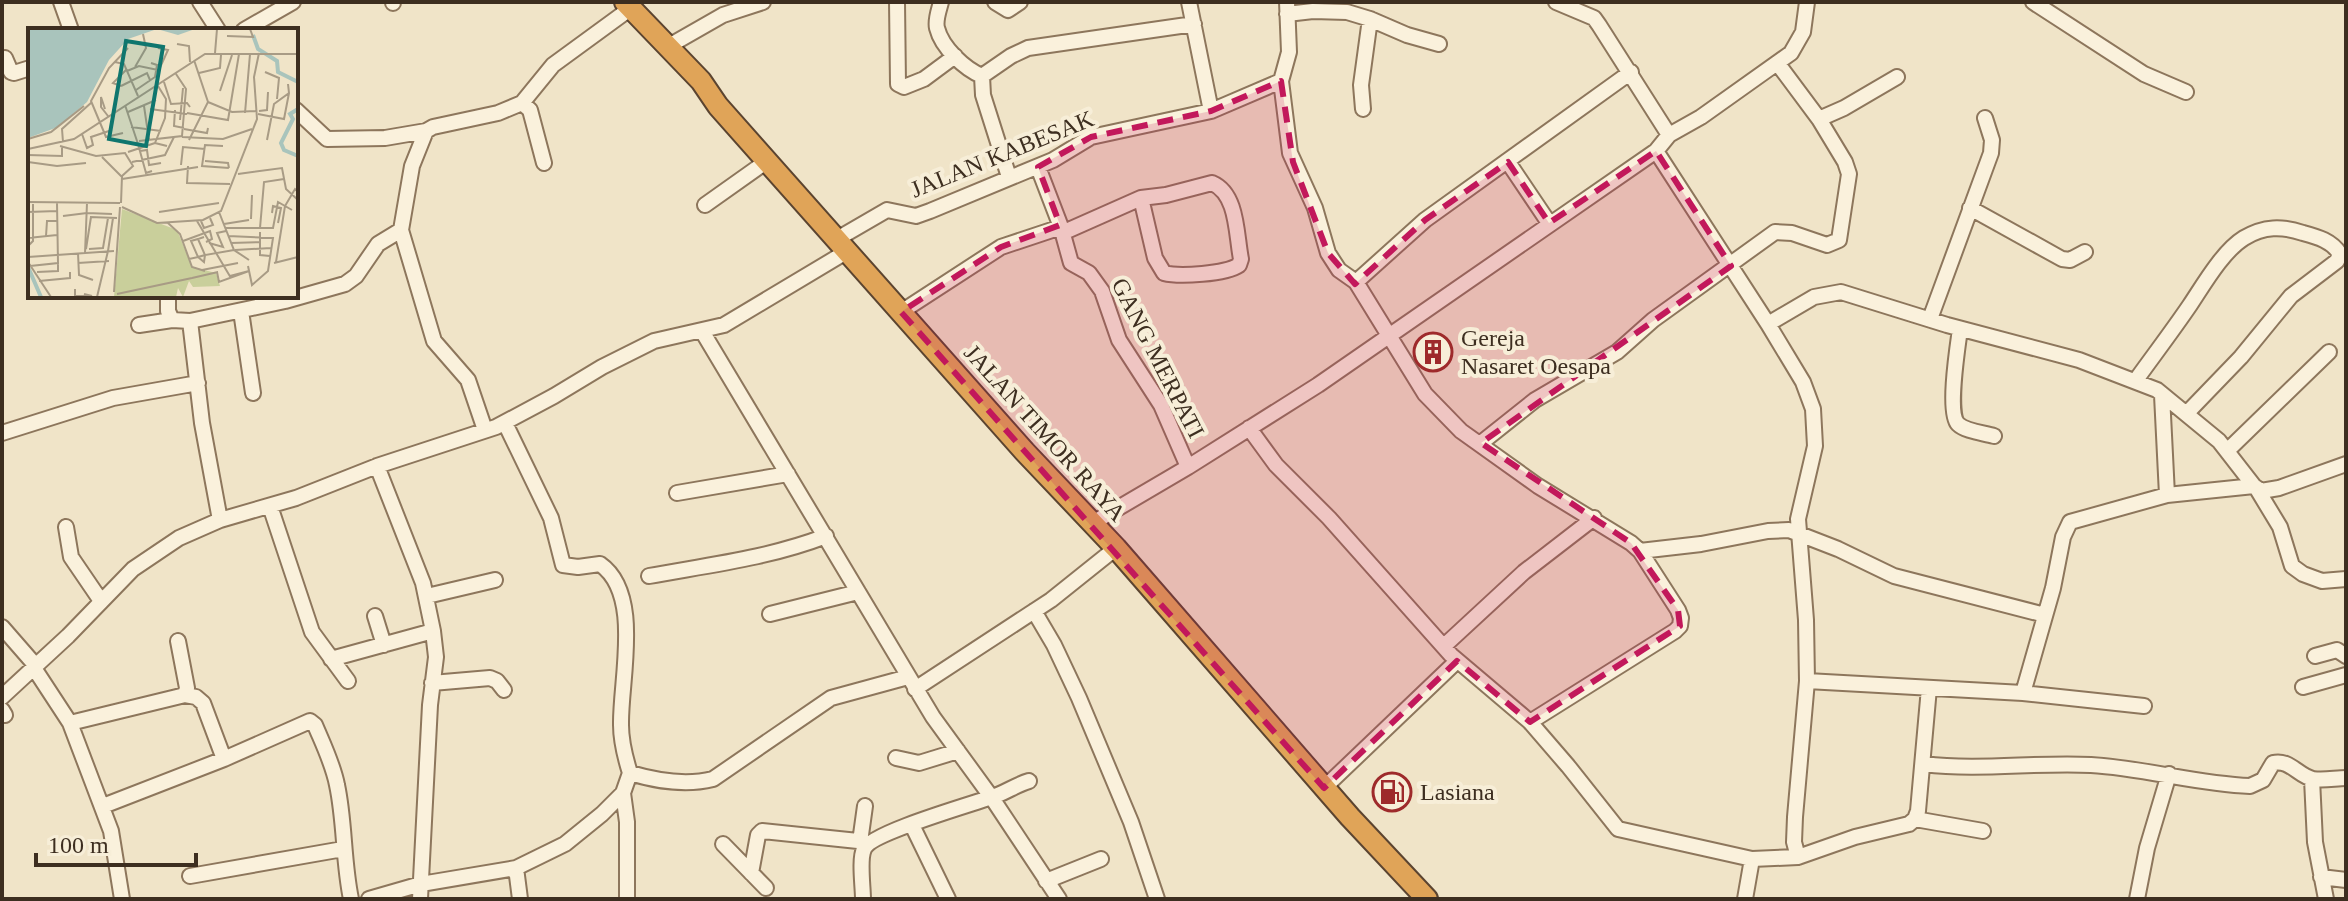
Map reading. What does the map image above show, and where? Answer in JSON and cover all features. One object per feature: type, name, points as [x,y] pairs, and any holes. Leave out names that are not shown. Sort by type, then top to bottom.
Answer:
[{"type":"highway","name":"JALAN TIMOR RAYA","points":[[628,5],[701,81],[718,106],[841,245],[1116,548],[1324,788],[1427,899]]},
{"type":"street","points":[[61,2],[71,28]]},
{"type":"street","points":[[200,2],[217,28]]},
{"type":"street","points":[[248,28],[293,2]]},
{"type":"street","points":[[667,47],[723,15],[763,2]]},
{"type":"street","points":[[897,2],[898,84],[904,87],[914,84],[955,56]]},
{"type":"street","points":[[941,2],[937,27],[955,56],[971,71],[982,76]]},
{"type":"street","points":[[995,2],[1008,10],[1020,2]]},
{"type":"street","points":[[1189,2],[1211,111]]},
{"type":"street","points":[[1556,2],[1594,18],[1669,135]]},
{"type":"street","points":[[1091,524],[1188,467],[1390,337],[1656,151],[1669,135],[1778,64],[1798,44],[1807,2]]},
{"type":"street","points":[[2033,2],[2144,74],[2186,92]]},
{"type":"street","points":[[298,112],[327,139],[385,138],[512,109],[522,103],[553,65],[628,5]]},
{"type":"street","points":[[1439,44],[1407,35],[1370,19],[1331,11],[1287,8],[1289,52],[1281,81],[1293,162],[1315,208],[1328,253],[1339,270],[1356,282],[1432,404],[1461,431],[1538,486],[1594,518],[1640,551],[1681,618],[1680,626],[1530,722]]},
{"type":"street","points":[[1363,109],[1362,77],[1370,19]]},
{"type":"street","points":[[982,76],[1028,48],[1194,24]]},
{"type":"street","points":[[5,58],[11,72],[28,69]]},
{"type":"street","points":[[1481,443],[1535,400],[1617,352],[1653,320],[1775,232],[1792,233],[1827,245],[1839,240],[1849,174],[1845,162],[1819,119],[1778,64]]},
{"type":"street","points":[[1356,282],[1425,220],[1631,72]]},
{"type":"street","points":[[982,76],[983,95],[1009,177]]},
{"type":"street","points":[[1819,119],[1897,77]]},
{"type":"street","name":"JALAN KABESAK","points":[[2,697],[133,569],[167,544],[220,520],[270,506],[505,423],[654,341],[724,325],[887,210],[916,216],[1038,167],[1091,137],[1211,111],[1281,81]]},
{"type":"street","points":[[522,103],[530,110],[544,163]]},
{"type":"street","points":[[1930,319],[1993,147],[1985,118]]},
{"type":"street","points":[[426,131],[412,166],[401,230],[434,341],[468,380],[485,430]]},
{"type":"street","points":[[1656,151],[1803,382],[1816,423],[1811,472],[1798,519],[1807,681],[1795,817],[1794,842],[1798,857]]},
{"type":"street","points":[[705,205],[767,161]]},
{"type":"street","points":[[1508,162],[1549,223]]},
{"type":"street","name":"GANG MERPATI","points":[[1038,167],[1071,263],[1089,273],[1102,291],[1119,340],[1161,405],[1188,467]]},
{"type":"street","points":[[901,312],[1001,247],[1062,230],[1141,198],[1206,184],[1217,185],[1232,208],[1241,259],[1239,265],[1228,270],[1180,275],[1164,273],[1155,258],[1141,198]]},
{"type":"street","points":[[1970,208],[2062,259],[2070,260],[2085,252]]},
{"type":"street","points":[[2136,380],[2206,280],[2236,243],[2267,228],[2280,227],[2318,237],[2336,248],[2340,254],[2337,261],[2291,296],[2231,369],[2187,413]]},
{"type":"street","points":[[298,294],[345,284],[356,276],[378,244],[401,230]]},
{"type":"street","points":[[1768,324],[1814,297],[1833,292],[1849,294],[1960,329],[2079,360],[2136,380],[2187,413],[2227,451],[2280,527],[2292,566],[2322,581],[2346,579]]},
{"type":"street","points":[[168,298],[172,320]]},
{"type":"street","points":[[139,325],[172,320],[190,321],[241,311],[271,300]]},
{"type":"street","points":[[241,311],[253,393]]},
{"type":"street","points":[[190,321],[205,447],[220,520]]},
{"type":"street","points":[[1960,329],[1955,420],[1960,425],[1994,436]]},
{"type":"street","points":[[702,331],[912,683],[1059,899]]},
{"type":"street","points":[[2227,451],[2329,352]]},
{"type":"street","points":[[2,433],[113,398],[198,383]]},
{"type":"street","points":[[2162,395],[2167,495]]},
{"type":"street","points":[[505,423],[551,518],[563,565],[578,567],[600,564],[607,569],[621,596],[627,619],[621,724],[624,754],[630,773],[623,793],[628,834],[627,899]]},
{"type":"street","points":[[1249,428],[1276,465],[1329,518],[1457,661],[1530,722],[1618,829],[1752,859],[1798,857],[1855,837],[1909,824],[1915,819],[1924,764],[1929,688]]},
{"type":"street","points":[[2023,693],[2057,574],[2063,537],[2070,522],[2167,495],[2279,488],[2346,464]]},
{"type":"street","points":[[377,466],[406,534],[427,596],[436,657],[421,892]]},
{"type":"street","points":[[677,493],[788,474]]},
{"type":"street","points":[[270,506],[305,618],[348,681]]},
{"type":"street","points":[[1444,646],[1524,572],[1594,518]]},
{"type":"street","points":[[66,527],[71,557],[101,601]]},
{"type":"street","points":[[1640,551],[1781,530],[1799,534],[1894,576],[2045,615]]},
{"type":"street","points":[[649,576],[754,558],[796,548],[826,536]]},
{"type":"street","points":[[630,773],[654,780],[694,782],[713,779],[831,698],[912,683],[1034,611],[1116,548]]},
{"type":"street","points":[[427,596],[495,580]]},
{"type":"street","points":[[770,614],[858,592]]},
{"type":"street","points":[[1034,611],[1079,698],[1131,822],[1157,899]]},
{"type":"street","points":[[375,616],[384,645]]},
{"type":"street","points":[[2,627],[35,667],[70,723],[111,831],[122,899]]},
{"type":"street","points":[[331,659],[433,631]]},
{"type":"street","points":[[178,641],[187,688],[185,695]]},
{"type":"street","points":[[2315,656],[2337,650],[2346,656]]},
{"type":"street","points":[[1324,788],[1457,661]]},
{"type":"street","points":[[2303,687],[2346,675]]},
{"type":"street","points":[[432,683],[490,678],[504,690]]},
{"type":"street","points":[[1807,681],[2023,693],[2144,706]]},
{"type":"street","points":[[70,723],[185,695],[196,697],[203,703],[224,759]]},
{"type":"street","points":[[103,806],[224,759],[306,721],[314,723],[336,778],[351,899]]},
{"type":"street","points":[[896,758],[919,763],[958,751]]},
{"type":"street","points":[[1924,764],[1947,767],[2052,763],[2123,768],[2250,786],[2263,780],[2273,763],[2278,761],[2312,779],[2346,778]]},
{"type":"street","points":[[2137,899],[2147,848],[2169,774]]},
{"type":"street","points":[[2312,779],[2314,832],[2326,899]]},
{"type":"street","points":[[751,873],[758,835],[762,831],[863,844],[962,805],[992,798],[1029,781]]},
{"type":"street","points":[[369,899],[421,892],[516,868],[565,844],[623,793]]},
{"type":"street","points":[[863,899],[865,806]]},
{"type":"street","points":[[1915,819],[1983,831]]},
{"type":"street","points":[[912,825],[948,899]]},
{"type":"street","points":[[723,844],[766,888]]},
{"type":"street","points":[[190,876],[343,849]]},
{"type":"street","points":[[1046,881],[1101,859]]},
{"type":"street","points":[[1745,899],[1752,859]]},
{"type":"street","points":[[516,868],[520,899]]},
{"type":"street","points":[[2321,877],[2346,880]]},
{"type":"highlighted area","points":[[1281,81],[1293,162],[1328,253],[1355,284],[1425,220],[1508,162],[1549,223],[1656,151],[1731,266],[1481,443],[1631,543],[1678,610],[1680,626],[1530,722],[1457,661],[1324,788],[901,312],[1001,247],[1060,225],[1038,167],[1091,137],[1211,111]]},
{"type":"place","name":"Gereja Nasaret Oesapa","points":[[1433,352]]},
{"type":"place","name":"Lasiana","points":[[1392,792]]}]
